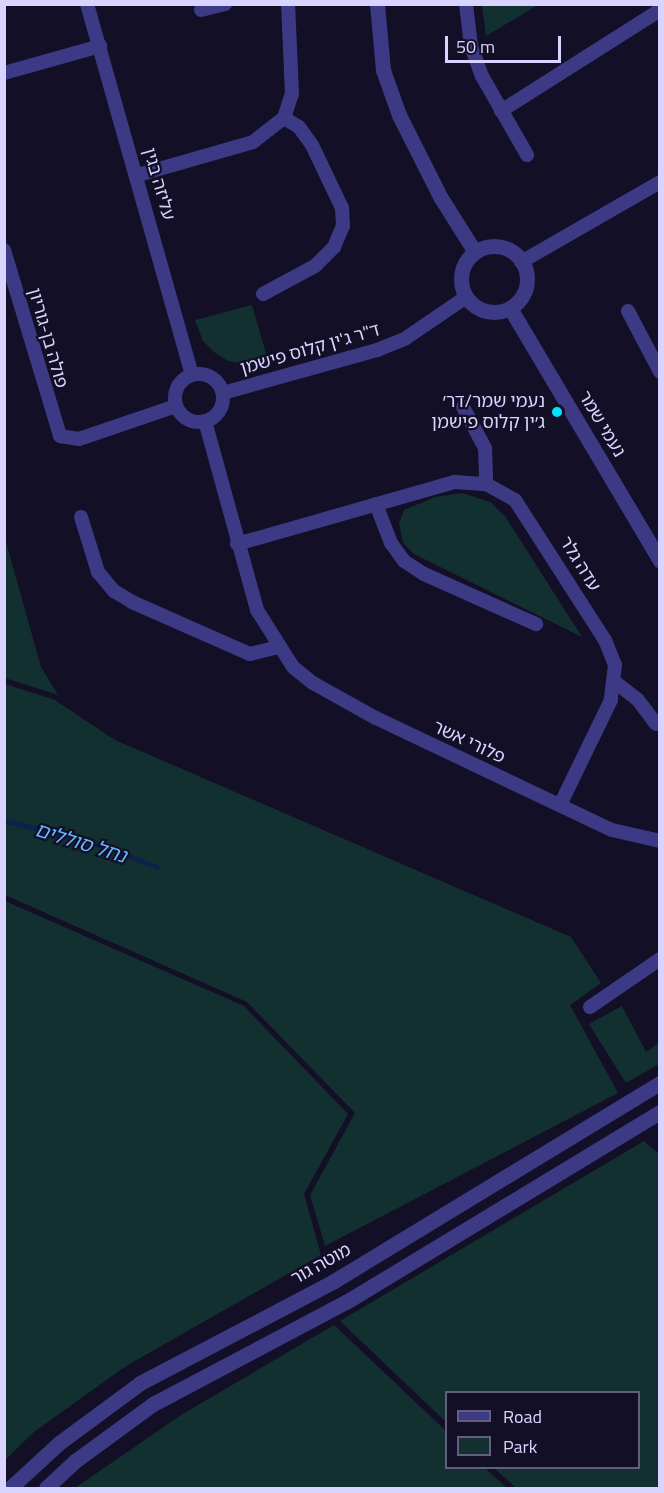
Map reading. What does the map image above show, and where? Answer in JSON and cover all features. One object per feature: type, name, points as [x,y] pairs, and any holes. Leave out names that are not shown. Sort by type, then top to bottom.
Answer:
[{"type":"street","name":"עליזה בגין","points":[[87,4],[138,175],[192,374]]},
{"type":"street","points":[[201,10],[225,4]]},
{"type":"street","points":[[138,175],[252,142],[284,118],[293,83],[288,4]]},
{"type":"street","points":[[377,4],[383,70],[399,115],[441,198],[475,252]]},
{"type":"street","points":[[466,4],[471,46],[501,111],[527,155]]},
{"type":"street","points":[[501,111],[660,10]]},
{"type":"street","points":[[4,74],[100,46]]},
{"type":"street","points":[[263,294],[315,266],[333,247],[343,226],[342,207],[312,145],[299,127],[284,118]]},
{"type":"street","points":[[522,262],[660,182]]},
{"type":"street","points":[[485,248],[506,249],[522,262],[526,272],[524,292],[510,308],[501,312],[481,310],[466,297],[462,287],[463,268],[475,252],[485,248]]},
{"type":"street","name":"פולה בן-גוריון","points":[[4,250],[60,436],[79,438],[176,406]]},
{"type":"street","name":"ד\"ר ג'ין קלוס פישמן","points":[[224,393],[377,350],[415,332],[466,297]]},
{"type":"street","name":"נעמי שמר","points":[[510,308],[660,561]]},
{"type":"street","points":[[628,311],[656,355],[660,372]]},
{"type":"street","points":[[192,374],[214,378],[224,393],[220,410],[205,421],[185,418],[176,406],[176,390],[192,374]]},
{"type":"street","points":[[463,407],[485,448],[486,484]]},
{"type":"street","name":"פלורי אשר","points":[[205,421],[257,610],[278,647],[293,667],[343,701],[612,830],[660,841]]},
{"type":"street","name":"עדה גלר","points":[[237,544],[455,482],[486,484],[503,491],[528,514],[606,640],[615,665],[615,682],[603,717],[560,805]]},
{"type":"street","points":[[376,504],[391,543],[404,561],[424,574],[536,624]]},
{"type":"street","points":[[81,516],[98,572],[114,591],[132,602],[250,654],[278,647]]},
{"type":"street","points":[[615,682],[633,695],[656,724]]},
{"type":"street","points":[[590,1007],[660,959]]},
{"type":"street","name":"מוטה גור","points":[[10,1488],[59,1443],[140,1383],[334,1281],[660,1083]]},
{"type":"street","points":[[46,1488],[75,1461],[153,1404],[346,1302],[660,1112]]},
{"type":"green space","points":[[482,4],[538,5],[486,36]]},
{"type":"green space","points":[[252,305],[267,357],[255,366],[228,361],[214,352],[203,341],[195,320]]},
{"type":"green space","points":[[462,493],[490,502],[505,516],[582,637],[414,554],[403,543],[399,523],[404,510],[435,497]]},
{"type":"green space","points":[[4,535],[41,667],[58,695],[5,678]]},
{"type":"green space","points":[[5,684],[55,700],[115,740],[571,937],[601,983],[570,1005],[618,1093],[325,1246],[310,1195],[355,1113],[247,1002],[5,895]]},
{"type":"green space","points":[[5,901],[244,1006],[348,1114],[304,1194],[321,1255],[126,1366],[34,1432],[5,1460]]},
{"type":"green space","points":[[622,1006],[646,1052],[659,1043],[659,1064],[626,1083],[589,1024]]},
{"type":"green space","points":[[644,1141],[660,1155],[659,1488],[516,1488],[495,1469],[640,1469],[640,1391],[445,1391],[445,1421],[340,1321]]},
{"type":"green space","points":[[334,1325],[445,1430],[445,1469],[486,1469],[507,1488],[75,1488],[181,1415]]},
{"type":"waterway","name":"נחל סוללים","points":[[4,820],[104,846],[157,867]]},
{"type":"place","name":"נעמי שמר/דר׳ ג׳ין קלוס פישמן","points":[[557,412]]}]
